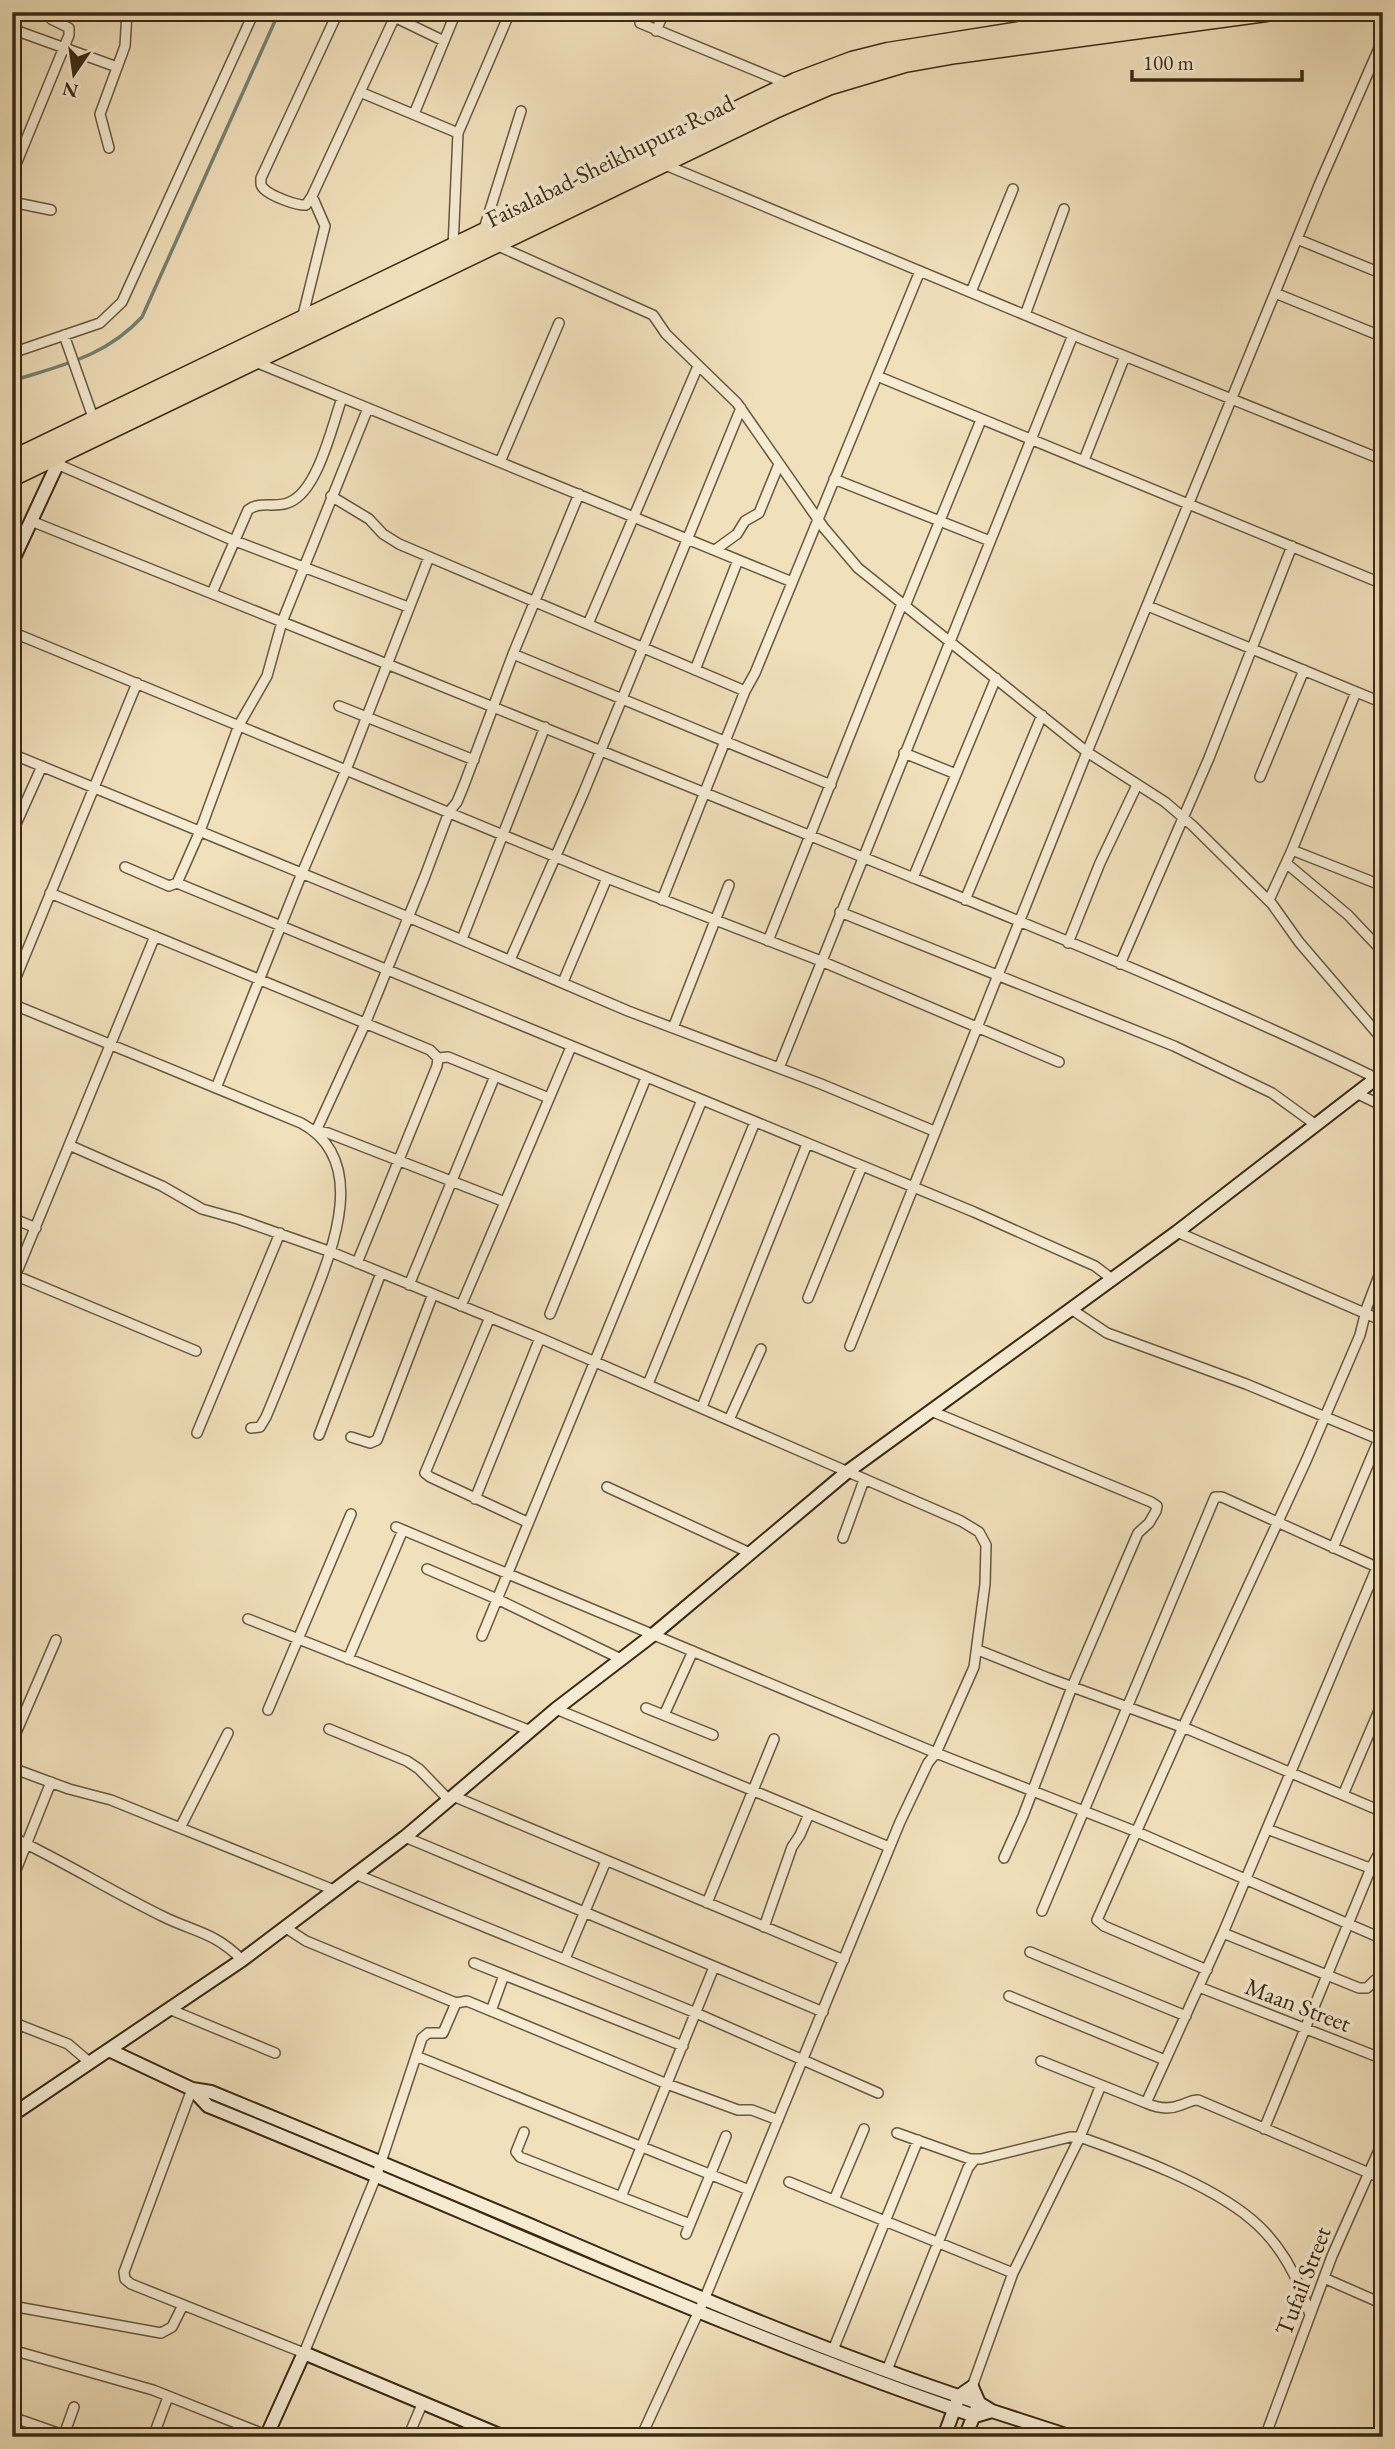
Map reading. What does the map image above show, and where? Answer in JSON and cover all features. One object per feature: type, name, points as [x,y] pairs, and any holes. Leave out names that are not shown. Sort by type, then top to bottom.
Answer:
[{"type":"highway","name":"Faisalabad-Sheikhupura Road","points":[[12,460],[253,361],[790,85],[852,61],[888,52],[1139,12]]},
{"type":"highway","name":"Faisalabad-Sheikhupura Road","points":[[12,477],[60,458],[96,427],[302,321],[453,248],[488,239],[663,164],[828,86],[905,63],[970,52],[1266,12]]},
{"type":"street","points":[[12,22],[16,12]]},
{"type":"street","points":[[12,174],[69,35],[69,28],[51,19],[50,12]]},
{"type":"street","points":[[108,148],[100,114],[125,46],[127,12]]},
{"type":"street","points":[[12,353],[100,323],[122,302],[254,12]]},
{"type":"street","points":[[338,12],[261,178],[264,190],[298,206],[306,205],[312,196],[395,16]]},
{"type":"street","points":[[384,12],[444,41]]},
{"type":"street","points":[[414,114],[456,12]]},
{"type":"street","points":[[453,248],[458,133],[510,12]]},
{"type":"street","points":[[656,31],[664,12]]},
{"type":"street","points":[[640,23],[790,85]]},
{"type":"street","points":[[12,29],[117,67]]},
{"type":"street","points":[[850,1346],[1087,752],[1297,239],[1383,39]]},
{"type":"street","points":[[360,92],[458,133]]},
{"type":"street","points":[[521,111],[488,239],[650,313],[661,329],[741,408],[841,550],[874,582],[1087,752],[1165,802],[1182,817],[1269,900],[1300,942],[1383,1040]]},
{"type":"street","points":[[663,164],[1073,335],[1383,460]]},
{"type":"street","points":[[971,292],[1013,188]]},
{"type":"street","points":[[302,321],[325,226],[312,196]]},
{"type":"street","points":[[12,202],[51,210]]},
{"type":"street","points":[[1025,315],[1064,209]]},
{"type":"street","points":[[1297,239],[1383,274]]},
{"type":"street","points":[[662,900],[745,691],[755,673],[920,271]]},
{"type":"street","points":[[1275,293],[1383,337]]},
{"type":"street","points":[[500,462],[559,323]]},
{"type":"street","points":[[64,335],[96,427]]},
{"type":"street","points":[[779,1068],[1073,335]]},
{"type":"street","points":[[1084,460],[1125,356]]},
{"type":"street","points":[[253,361],[792,582]]},
{"type":"street","points":[[587,624],[698,366]]},
{"type":"street","points":[[877,376],[1383,584]]},
{"type":"street","points":[[212,593],[245,513],[253,506],[294,501],[303,492],[319,463],[342,398]]},
{"type":"street","points":[[177,883],[200,831],[240,725],[267,676],[282,621],[368,408]]},
{"type":"street","points":[[510,960],[741,408]]},
{"type":"street","points":[[768,941],[981,420]]},
{"type":"street","points":[[12,562],[60,458],[233,540],[408,607]]},
{"type":"street","points":[[715,550],[737,534],[745,521],[759,513],[779,464]]},
{"type":"street","points":[[834,479],[990,541]]},
{"type":"street","points":[[316,1131],[365,1024],[449,813],[457,802],[513,654],[579,494]]},
{"type":"street","points":[[331,496],[369,519],[391,540],[745,691]]},
{"type":"street","points":[[31,521],[388,663],[862,857],[1120,964],[1379,1076]]},
{"type":"street","points":[[1120,964],[1209,758],[1293,546]]},
{"type":"street","points":[[216,1088],[346,770],[429,557]]},
{"type":"street","points":[[695,670],[738,560]]},
{"type":"street","points":[[1148,606],[1383,703]]},
{"type":"street","points":[[12,632],[607,878],[821,961],[1059,1062]]},
{"type":"street","points":[[513,654],[831,785]]},
{"type":"street","points":[[1260,777],[1304,670]]},
{"type":"street","points":[[913,878],[996,678]]},
{"type":"street","points":[[12,987],[137,683]]},
{"type":"street","points":[[1269,900],[1356,692]]},
{"type":"street","points":[[339,706],[474,760]]},
{"type":"street","points":[[965,900],[1042,715]]},
{"type":"street","points":[[461,939],[545,727]]},
{"type":"street","points":[[904,753],[956,774]]},
{"type":"street","points":[[12,754],[673,1028],[934,1131]]},
{"type":"street","points":[[12,833],[42,766]]},
{"type":"street","points":[[1068,943],[1100,863],[1138,785]]},
{"type":"street","points":[[1292,850],[1383,886]]},
{"type":"street","points":[[1286,863],[1348,915],[1383,952]]},
{"type":"street","points":[[125,867],[169,886],[177,883],[281,925],[974,1212],[1095,1266],[1112,1279]]},
{"type":"street","points":[[563,982],[607,878]]},
{"type":"street","points":[[673,1028],[729,885]]},
{"type":"street","points":[[50,893],[430,1050],[438,1058]]},
{"type":"street","points":[[840,912],[1174,1046],[1272,1093],[1315,1125]]},
{"type":"street","points":[[155,936],[13,1278],[196,1351]]},
{"type":"street","points":[[12,1004],[316,1131],[328,1133],[505,1202]]},
{"type":"street","points":[[461,1306],[571,1047]]},
{"type":"street","points":[[438,1058],[448,1057],[549,1098]]},
{"type":"street","points":[[357,1263],[438,1058]]},
{"type":"street","points":[[409,1285],[495,1076]]},
{"type":"street","points":[[12,2115],[286,1928],[405,1837],[556,1709],[654,1634],[847,1472],[1177,1231],[1379,1076]]},
{"type":"street","points":[[550,1314],[646,1078]]},
{"type":"street","points":[[1356,1093],[1383,1105]]},
{"type":"street","points":[[482,1636],[593,1360],[702,1100]]},
{"type":"street","points":[[648,1384],[755,1122]]},
{"type":"street","points":[[251,1428],[257,1429],[264,1423],[331,1252],[338,1222],[340,1182],[335,1157],[329,1145],[316,1131]]},
{"type":"street","points":[[702,1407],[807,1144]]},
{"type":"street","points":[[69,1145],[162,1186],[202,1209],[331,1252],[593,1360],[971,1525],[984,1539],[988,1554],[974,1667],[936,1753],[915,1787],[704,2300],[640,2437]]},
{"type":"street","points":[[808,1298],[862,1166]]},
{"type":"street","points":[[12,1218],[36,1228]]},
{"type":"street","points":[[1177,1231],[1383,1321]]},
{"type":"street","points":[[197,1433],[280,1233]]},
{"type":"street","points":[[1207,1970],[1097,1923],[1360,1335],[1383,1265]]},
{"type":"street","points":[[319,1435],[382,1273]]},
{"type":"street","points":[[351,1437],[370,1443],[377,1440],[433,1294]]},
{"type":"street","points":[[1071,1309],[1107,1333],[1211,1371],[1381,1440],[1333,1548]]},
{"type":"street","points":[[490,1317],[425,1472],[430,1478],[527,1522]]},
{"type":"street","points":[[475,1499],[540,1338]]},
{"type":"street","points":[[729,1420],[761,1349]]},
{"type":"street","points":[[931,1411],[1157,1506],[1149,1523],[1138,1533],[1072,1687],[1023,1816],[1004,1858]]},
{"type":"street","points":[[843,1538],[864,1480]]},
{"type":"street","points":[[607,1487],[750,1553]]},
{"type":"street","points":[[1042,1911],[1215,1497],[1222,1497],[1381,1567],[1207,1970],[1146,2103]]},
{"type":"street","points":[[268,1710],[351,1514]]},
{"type":"street","points":[[348,1659],[400,1528],[936,1753],[1138,1832],[1383,1939]]},
{"type":"street","points":[[427,1569],[497,1599],[621,1659]]},
{"type":"street","points":[[248,1619],[531,1731]]},
{"type":"street","points":[[12,1742],[56,1640]]},
{"type":"street","points":[[978,1650],[1183,1727],[1383,1812]]},
{"type":"street","points":[[664,1715],[693,1651]]},
{"type":"street","points":[[1343,1795],[1383,1701]]},
{"type":"street","points":[[646,1708],[713,1735]]},
{"type":"street","points":[[556,1709],[889,1847]]},
{"type":"street","points":[[329,1729],[419,1769],[451,1798],[844,1960]]},
{"type":"street","points":[[180,1828],[228,1733]]},
{"type":"street","points":[[707,1903],[774,1739]]},
{"type":"street","points":[[12,1768],[111,1800],[334,1890]]},
{"type":"street","points":[[12,1880],[51,1782]]},
{"type":"street","points":[[764,1927],[792,1847],[809,1814]]},
{"type":"street","points":[[1267,1829],[1383,1873]]},
{"type":"street","points":[[12,1837],[159,1915],[206,1933],[228,1946],[242,1960]]},
{"type":"street","points":[[405,1837],[823,2012]]},
{"type":"street","points":[[1264,2129],[1371,1868],[1383,1846]]},
{"type":"street","points":[[565,1959],[606,1861]]},
{"type":"street","points":[[355,1874],[696,2013],[878,2093]]},
{"type":"street","points":[[286,1928],[306,1941],[457,2003],[467,2001],[667,2084],[738,2110],[752,2110],[778,2120]]},
{"type":"street","points":[[1223,1933],[1364,1989],[1375,1980],[1383,1983]]},
{"type":"street","points":[[1030,1952],[1186,2016]]},
{"type":"street","points":[[474,1963],[683,2046]]},
{"type":"street","points":[[621,2197],[715,1967]]},
{"type":"street","points":[[491,2011],[504,1975]]},
{"type":"street","name":"Maan Street","points":[[1199,1987],[1383,2059]]},
{"type":"street","points":[[1009,1996],[1165,2060]]},
{"type":"street","points":[[12,2350],[153,2390],[266,2436],[304,2353],[379,2168],[425,2034],[443,2034],[457,2003]]},
{"type":"street","points":[[169,2009],[275,2053]]},
{"type":"street","points":[[12,2039],[16,2024],[68,2044],[88,2061]]},
{"type":"street","points":[[109,2050],[192,2089],[208,2106],[379,2168],[704,2300],[887,2370],[957,2402],[975,2416]]},
{"type":"street","points":[[416,2056],[749,2190]]},
{"type":"street","points":[[1041,2061],[1146,2103],[1168,2108],[1180,2106],[1193,2099],[1198,2100],[1383,2179]]},
{"type":"street","points":[[944,2437],[957,2402],[972,2386],[1013,2273],[1080,2137],[1101,2085]]},
{"type":"street","points":[[192,2089],[124,2276],[131,2284],[504,2437]]},
{"type":"street","points":[[834,2200],[864,2129]]},
{"type":"street","points":[[524,2132],[516,2152],[520,2157],[621,2197],[688,2229],[726,2136]]},
{"type":"street","points":[[897,2133],[975,2159],[1080,2137],[1177,2177],[1205,2190],[1251,2218],[1268,2235],[1301,2286],[1310,2315]]},
{"type":"street","points":[[833,2350],[918,2140]]},
{"type":"street","name":"Tufail Street","points":[[1265,2437],[1324,2278],[1383,2141]]},
{"type":"street","points":[[887,2370],[936,2242],[968,2168],[975,2159]]},
{"type":"street","points":[[379,2168],[698,2313],[957,2402],[979,2403],[992,2411],[1072,2437]]},
{"type":"street","points":[[789,2182],[1013,2273]]},
{"type":"street","points":[[1324,2278],[1383,2304]]},
{"type":"street","points":[[12,2306],[162,2333],[172,2327],[183,2305]]},
{"type":"street","points":[[965,2437],[979,2403],[972,2386]]},
{"type":"street","points":[[153,2437],[168,2397]]},
{"type":"street","points":[[408,2437],[423,2402]]},
{"type":"street","points":[[12,2417],[67,2436],[74,2407]]},
{"type":"street","points":[[975,2416],[992,2411]]},
{"type":"waterway","points":[[12,381],[98,351],[128,331],[142,317],[279,12]]}]
